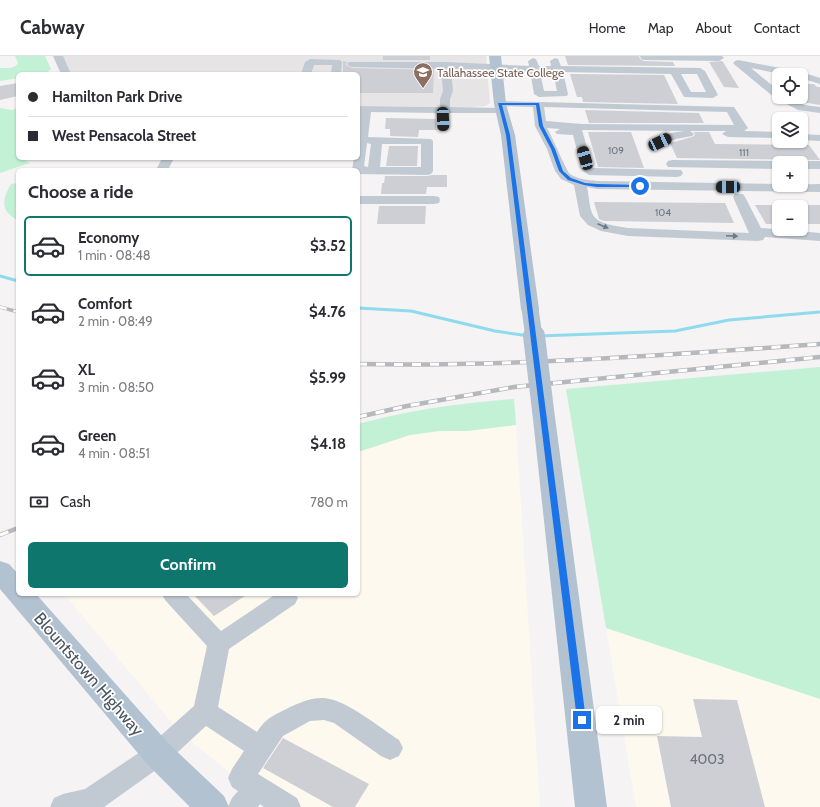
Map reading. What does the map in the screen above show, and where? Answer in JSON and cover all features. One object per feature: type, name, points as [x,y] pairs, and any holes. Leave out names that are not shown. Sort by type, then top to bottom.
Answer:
[{"type":"main road","points":[[496,64],[501,107],[508,135],[592,807]]},
{"type":"main road","points":[[1,572],[16,590]]},
{"type":"main road","name":"Blountstown Highway","points":[[22,596],[158,754],[213,807]]},
{"type":"street","points":[[58,56],[65,72]]},
{"type":"street","points":[[642,58],[719,58],[717,56]]},
{"type":"street","points":[[730,56],[772,90]]},
{"type":"street","points":[[534,65],[539,94],[563,94],[555,61]]},
{"type":"street","points":[[352,64],[443,62],[534,65],[555,61],[675,71]]},
{"type":"street","points":[[307,72],[310,62],[337,62],[336,72]]},
{"type":"street","points":[[443,62],[448,91],[441,99],[444,110],[443,128]]},
{"type":"street","points":[[738,63],[801,75],[818,80]]},
{"type":"street","points":[[757,79],[772,79]]},
{"type":"street","points":[[808,79],[818,80]]},
{"type":"street","points":[[538,104],[542,128],[553,149],[561,171],[570,179],[597,186],[684,186],[733,194],[820,199]]},
{"type":"street","points":[[360,155],[362,140],[362,109],[444,110],[538,104],[730,109],[742,128],[542,128]]},
{"type":"street","points":[[793,104],[802,108],[820,110]]},
{"type":"street","points":[[574,105],[581,127]]},
{"type":"street","points":[[542,128],[578,132],[588,170],[594,172],[772,165]]},
{"type":"street","points":[[684,186],[658,138],[692,133],[772,135]]},
{"type":"street","points":[[808,137],[820,138]]},
{"type":"street","points":[[360,170],[427,171],[427,141],[362,140]]},
{"type":"street","points":[[374,170],[377,140]]},
{"type":"street","points":[[808,165],[820,165]]},
{"type":"street","points":[[360,175],[425,177]]},
{"type":"street","points":[[580,182],[587,216],[593,222],[616,230],[628,232],[820,237]]},
{"type":"street","points":[[583,196],[733,194],[820,188]]},
{"type":"street","points":[[733,194],[757,235]]},
{"type":"street","points":[[360,200],[434,200]]},
{"type":"street","points":[[175,596],[219,644]]},
{"type":"street","points":[[63,807],[91,801],[158,754],[206,712],[219,644],[287,598],[285,596]]},
{"type":"street","points":[[288,807],[249,798],[241,778],[274,728],[307,711],[324,710],[342,715],[390,748]]},
{"type":"street","points":[[206,712],[261,748]]},
{"type":"shaded area","name":"Tallahassee State College","points":[[61,56],[486,56],[490,103],[485,106],[473,107],[360,106],[360,72],[69,72]]},
{"type":"shaded area","points":[[516,425],[540,807],[271,807],[179,731],[66,596],[360,596],[360,451],[410,435],[440,431],[467,431]]},
{"type":"shaded area","points":[[606,628],[820,699],[820,807],[636,807]]},
{"type":"green space","points":[[15,56],[45,56],[51,69],[48,72],[16,72],[16,78],[0,81],[0,68],[10,68],[18,63]]},
{"type":"green space","points":[[0,108],[12,110],[16,109],[16,160],[25,160],[30,163],[0,173]]},
{"type":"green space","points":[[16,183],[16,219],[8,213],[4,205],[6,195],[11,184]]},
{"type":"green space","points":[[820,367],[820,699],[606,628],[566,389]]},
{"type":"green space","points":[[514,399],[516,425],[467,431],[440,431],[410,435],[360,451],[360,423],[396,415],[474,403]]},
{"type":"building","points":[[383,56],[430,56],[430,60],[383,60]]},
{"type":"building","points":[[565,56],[639,56],[640,59],[644,61],[673,62],[675,66],[568,65]]},
{"type":"building","points":[[343,61],[347,62],[346,65],[352,68],[434,70],[433,93],[360,93],[360,72],[343,72]]},
{"type":"building","points":[[722,61],[739,88],[724,87],[709,62]]},
{"type":"building","points":[[570,74],[664,75],[678,104],[583,102],[582,97],[577,97]]},
{"type":"building","points":[[16,83],[16,96],[0,100],[0,86]]},
{"type":"building","points":[[808,84],[814,84],[817,87],[820,87],[820,105],[808,103]]},
{"type":"building","points":[[585,110],[699,113],[704,123],[589,123]]},
{"type":"building","points":[[386,118],[436,119],[437,130],[419,130],[418,137],[390,136],[390,129],[385,129]]},
{"type":"building","points":[[588,132],[631,132],[644,168],[598,167]]},
{"type":"building","points":[[694,132],[709,132],[715,144],[772,145],[772,148],[808,148],[809,145],[820,160],[808,160],[808,156],[772,156],[772,159],[677,158],[670,143],[695,135]]},
{"type":"building","points":[[389,146],[418,146],[417,166],[386,166]]},
{"type":"building","points":[[447,175],[447,187],[427,187],[426,194],[381,194],[382,183],[384,183],[385,176]]},
{"type":"building","points":[[594,202],[725,203],[734,223],[604,221],[599,219]]},
{"type":"building","points":[[755,205],[772,205],[772,224],[766,224]]},
{"type":"building","points":[[808,205],[820,205],[820,224],[808,224]]},
{"type":"building","points":[[379,206],[426,206],[425,224],[377,224]]},
{"type":"building","points":[[195,596],[245,596],[214,616]]},
{"type":"building","points":[[693,699],[737,700],[765,807],[671,807],[657,736],[702,737]]},
{"type":"building","points":[[283,738],[369,784],[355,807],[333,807],[263,768]]},
{"type":"waterway","points":[[0,276],[16,280]]},
{"type":"waterway","points":[[360,308],[411,311],[495,331],[529,336]]},
{"type":"waterway","points":[[539,336],[675,331],[729,320],[820,312]]},
{"type":"railway","points":[[0,307],[16,311]]},
{"type":"railway","points":[[360,364],[474,364],[532,362],[820,344]]},
{"type":"railway","points":[[360,417],[407,406],[514,387],[820,357]]},
{"type":"railway","points":[[0,535],[16,529]]},
{"type":"place","name":"Tallahassee State College","points":[[423,89]]},
{"type":"route","points":[[582,720],[508,135],[500,104],[538,104],[541,126],[553,149],[561,171],[570,179],[584,184],[597,186],[640,186]]}]
